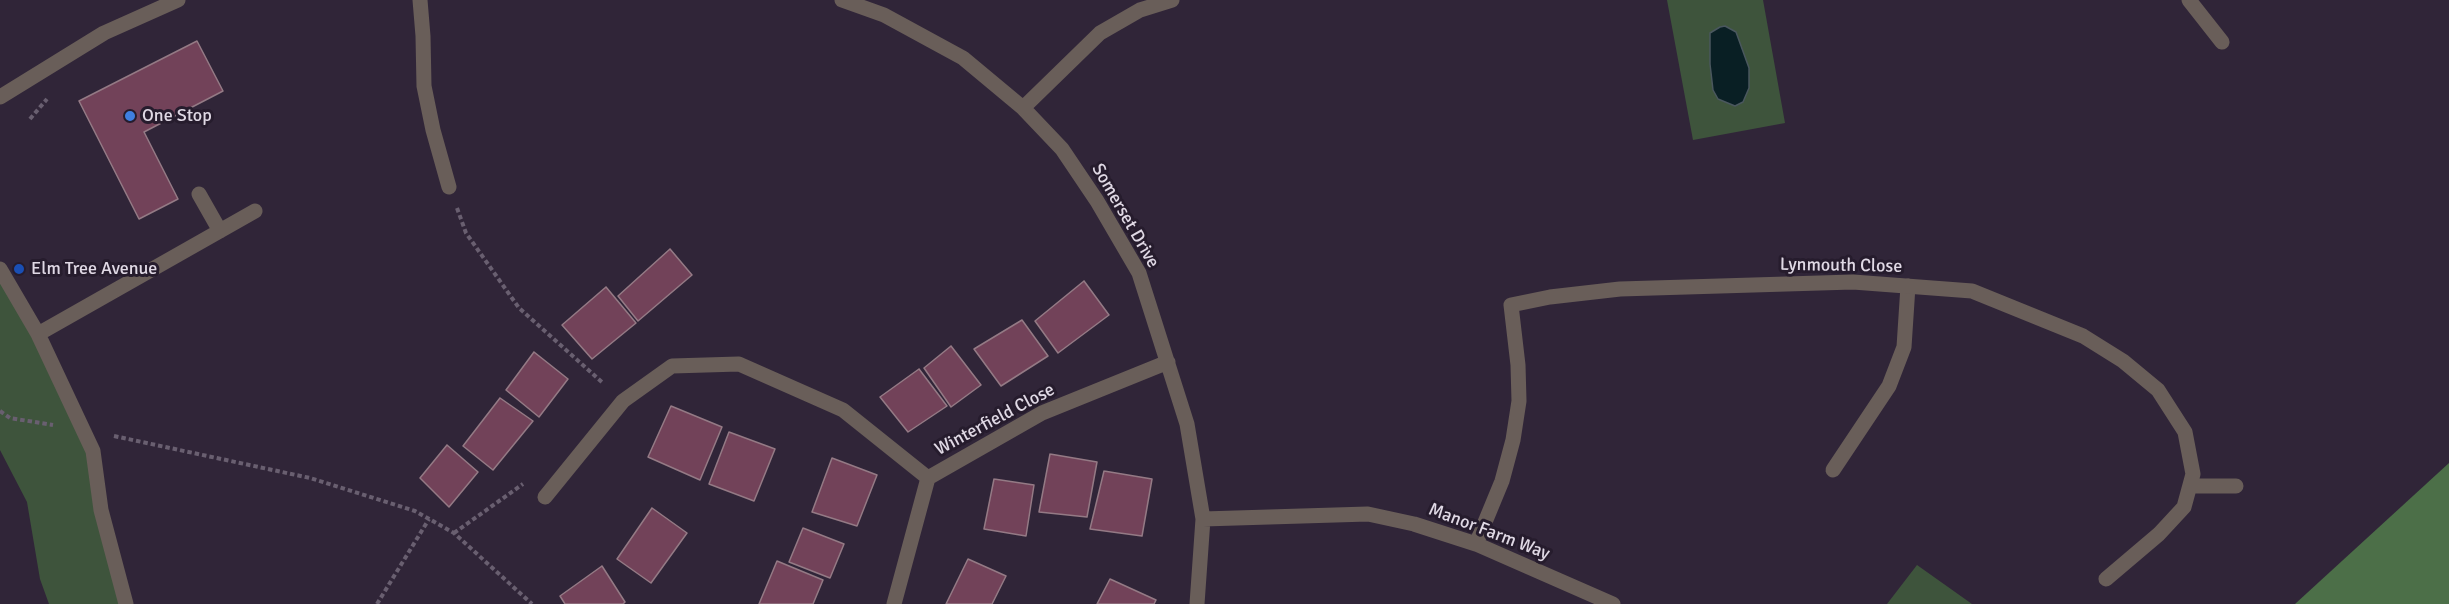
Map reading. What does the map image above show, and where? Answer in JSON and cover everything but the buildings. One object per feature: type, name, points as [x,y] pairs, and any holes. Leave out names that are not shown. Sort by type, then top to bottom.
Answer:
[{"type":"street","points":[[0,97],[104,33],[178,0]]},
{"type":"street","points":[[420,0],[424,86],[449,188]]},
{"type":"street","name":"Somerset Drive","points":[[842,0],[884,15],[963,58],[1023,108],[1062,149],[1103,212],[1138,273],[1187,424],[1203,519],[1197,604]]},
{"type":"street","points":[[1023,108],[1100,33],[1140,10],[1172,0]]},
{"type":"street","points":[[2189,0],[2222,42]]},
{"type":"street","points":[[199,194],[220,231]]},
{"type":"street","points":[[38,334],[255,211]]},
{"type":"street","points":[[0,269],[38,334],[93,450],[101,510],[126,604]]},
{"type":"street","name":"Lynmouth Close","points":[[1476,544],[1502,481],[1513,440],[1519,401],[1518,365],[1511,305],[1550,297],[1620,289],[1853,282],[1972,291],[2083,336],[2123,361],[2158,390],[2185,432],[2193,474],[2190,486],[2184,507],[2159,534],[2106,579]]},
{"type":"street","points":[[1833,470],[1889,386],[1904,347],[1908,286]]},
{"type":"street","name":"Winterfield Close","points":[[894,604],[928,478],[1042,413],[1168,362]]},
{"type":"street","points":[[545,497],[623,401],[672,366],[739,364],[843,410],[928,478]]},
{"type":"street","points":[[2190,486],[2236,486]]},
{"type":"street","name":"Manor Farm Way","points":[[1203,519],[1368,514],[1414,524],[1476,544],[1613,604]]},
{"type":"path","points":[[449,188],[466,233],[519,308],[623,401]]},
{"type":"path","points":[[0,411],[10,418],[84,429],[310,478],[415,511],[454,532],[532,604]]},
{"type":"path","points":[[454,532],[522,484],[545,497]]},
{"type":"path","points":[[377,604],[429,519]]},
{"type":"green space","points":[[1667,0],[1763,0],[1785,123],[1693,140]]},
{"type":"green space","points":[[0,271],[84,429],[126,604],[49,604],[40,579],[27,502],[0,450]]},
{"type":"green space","points":[[2449,463],[2449,604],[2295,604]]},
{"type":"green space","points":[[1917,565],[1972,604],[1887,604]]},
{"type":"shaded area","points":[[1725,26],[1736,32],[1749,68],[1749,88],[1743,102],[1735,106],[1718,99],[1713,90],[1710,33]]},
{"type":"place","name":"One Stop","points":[[130,116]]},
{"type":"place","name":"Elm Tree Avenue","points":[[19,269]]}]
